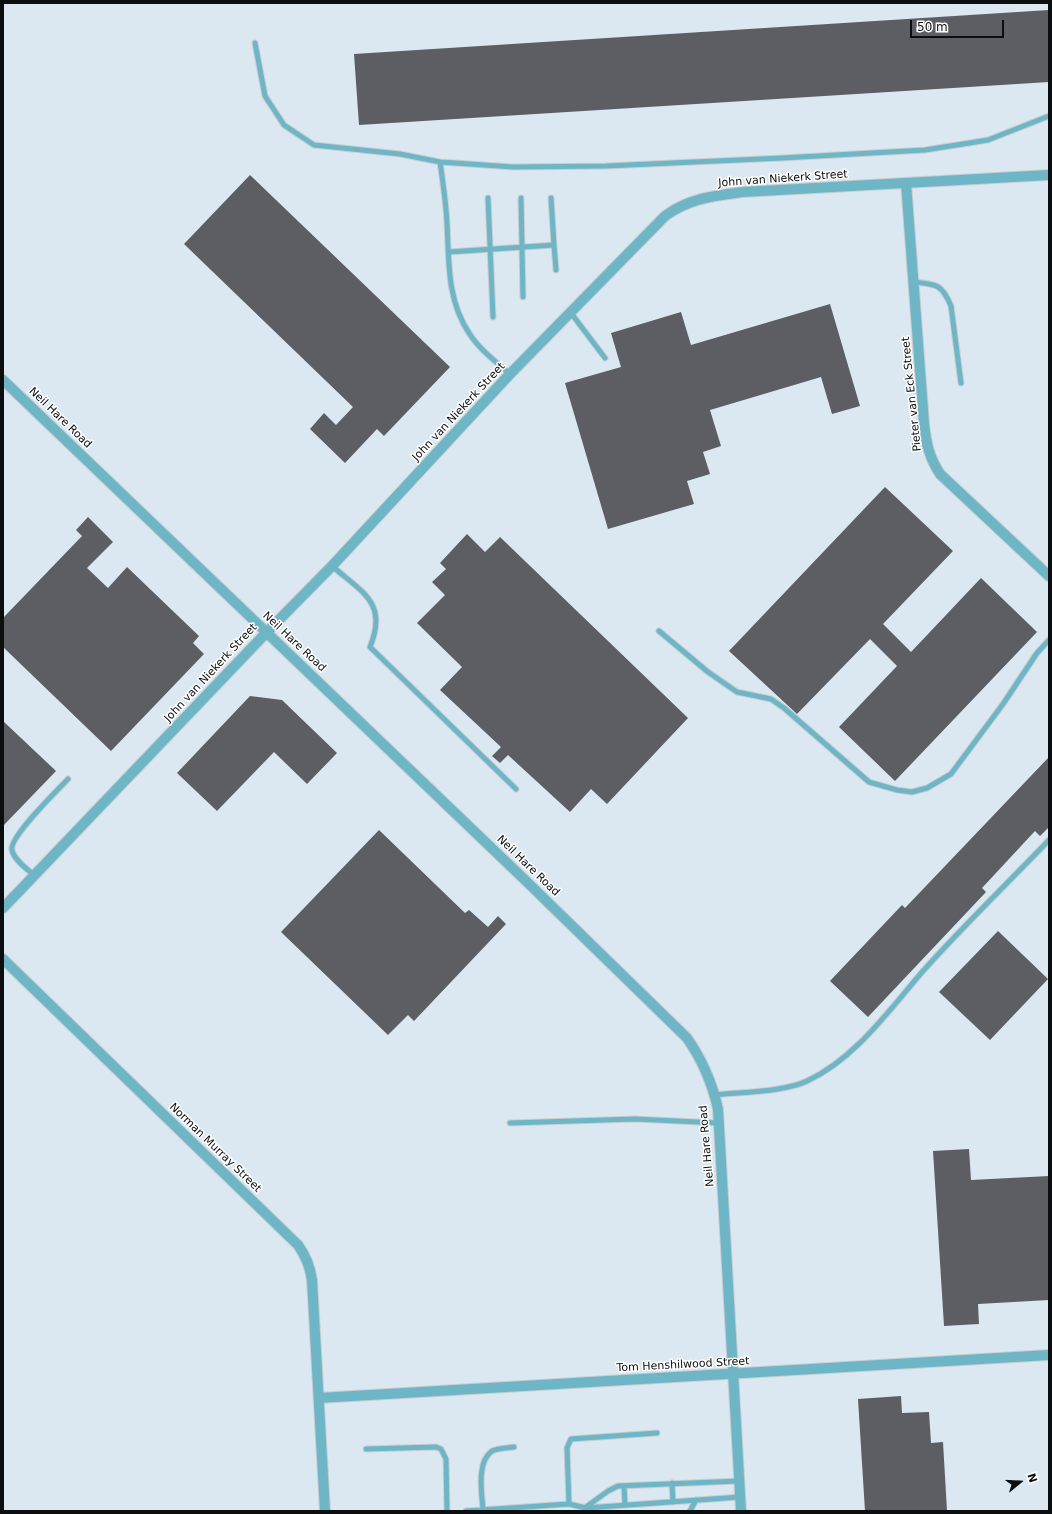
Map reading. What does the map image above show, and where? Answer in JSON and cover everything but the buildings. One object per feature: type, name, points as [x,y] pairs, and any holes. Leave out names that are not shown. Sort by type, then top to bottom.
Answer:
[{"type":"street","name":"John van Niekerk Street","points":[[3,908],[332,566],[510,374],[665,216],[684,204],[712,197],[743,192],[1049,175]]},
{"type":"street","name":"Pieter van Eck Street","points":[[906,183],[924,424],[927,447],[932,461],[940,474],[1049,576]]},
{"type":"street","name":"Neil Hare Road","points":[[3,380],[525,880],[687,1038],[708,1072],[715,1095],[719,1123],[742,1511]]},
{"type":"street","name":"Norman Murray Street","points":[[3,959],[298,1245],[304,1254],[310,1268],[312,1280],[325,1511]]},
{"type":"street","name":"Tom Henshilwood Street","points":[[319,1398],[1049,1355]]},
{"type":"lane","points":[[255,43],[265,96],[284,125],[314,145],[400,154],[440,162],[514,167],[606,166],[775,159],[925,150],[988,140],[1049,116]]},
{"type":"lane","points":[[440,162],[446,202],[450,289],[458,314],[469,334],[490,357],[510,374]]},
{"type":"lane","points":[[488,198],[493,317]]},
{"type":"lane","points":[[520,198],[523,297]]},
{"type":"lane","points":[[551,198],[556,270]]},
{"type":"lane","points":[[449,252],[554,245]]},
{"type":"lane","points":[[914,282],[933,284],[946,294],[951,306],[961,383]]},
{"type":"lane","points":[[571,313],[605,358]]},
{"type":"lane","points":[[332,566],[371,601],[376,613],[376,631],[370,647],[516,789]]},
{"type":"lane","points":[[659,631],[708,672],[737,692],[771,699],[784,708],[869,782],[897,790],[912,792],[927,788],[951,774],[1003,704],[1037,653],[1049,640]]},
{"type":"lane","points":[[34,875],[16,858],[12,852],[11,845],[18,834],[68,779]]},
{"type":"lane","points":[[715,1095],[783,1088],[806,1082],[839,1060],[875,1028],[924,971],[1049,840]]},
{"type":"lane","points":[[510,1123],[635,1119],[719,1123]]},
{"type":"lane","points":[[570,1504],[567,1448],[571,1439],[656,1433]]},
{"type":"lane","points":[[366,1449],[436,1447],[441,1449],[446,1459],[447,1511]]},
{"type":"lane","points":[[483,1510],[481,1470],[487,1458],[493,1451],[514,1447]]},
{"type":"lane","points":[[586,1509],[612,1488],[624,1486],[739,1480]]},
{"type":"lane","points":[[672,1483],[674,1502]]},
{"type":"lane","points":[[624,1486],[625,1505]]},
{"type":"lane","points":[[466,1511],[526,1509],[570,1504],[586,1509],[740,1497]]},
{"type":"lane","points":[[690,1511],[696,1500]]},
{"type":"shaded area","points":[[3,3],[1049,3],[1049,1511],[3,1511]]}]
